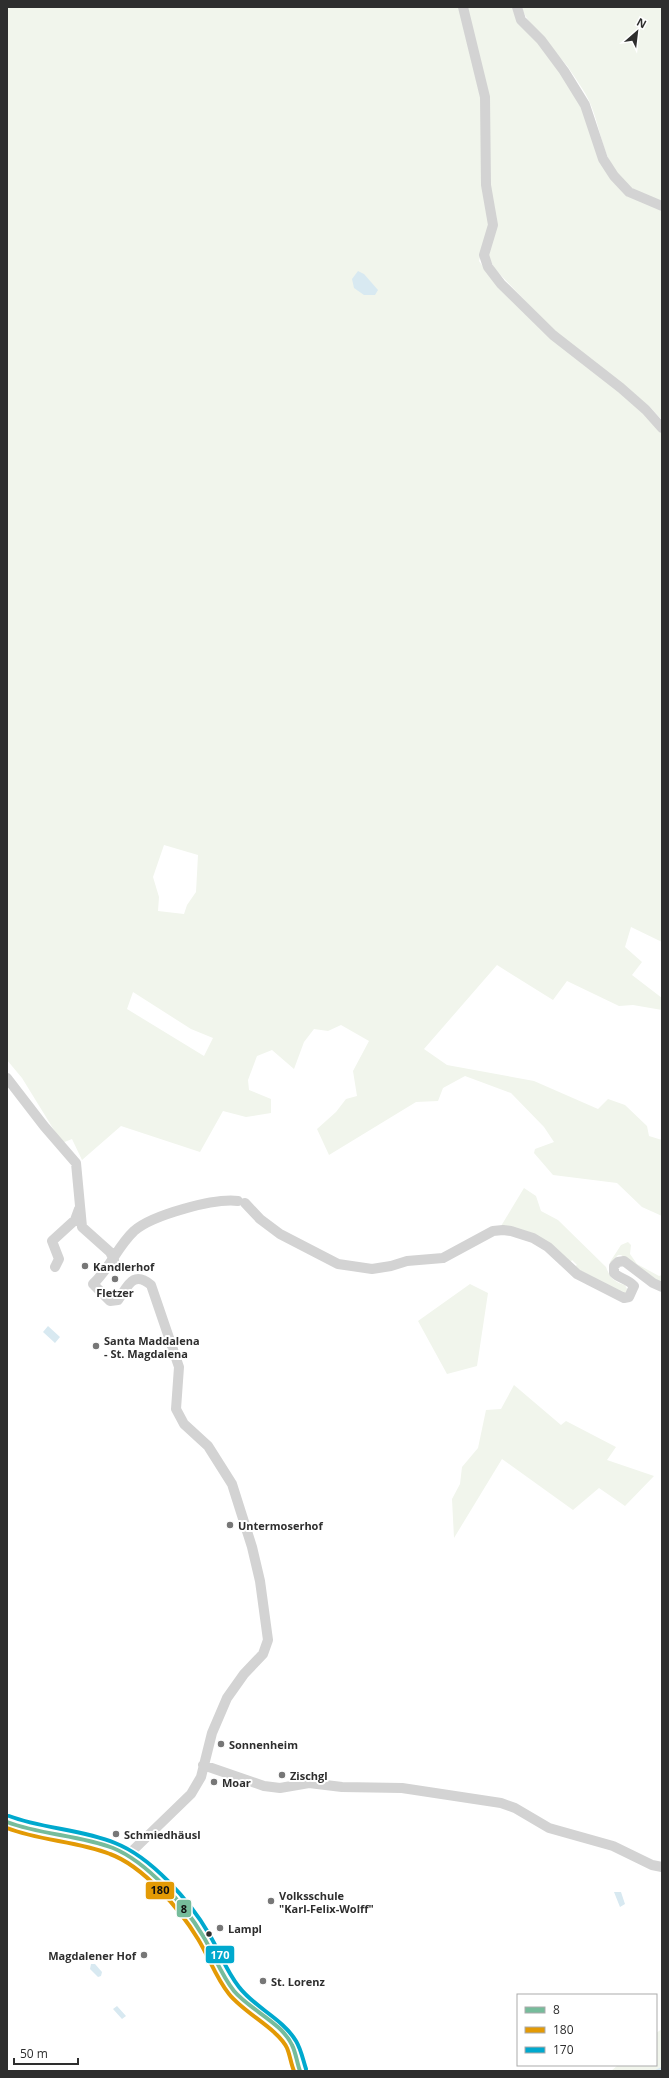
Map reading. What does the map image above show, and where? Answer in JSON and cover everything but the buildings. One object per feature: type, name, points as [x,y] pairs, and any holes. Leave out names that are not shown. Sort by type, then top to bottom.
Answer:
[{"type":"street","points":[[463,7],[485,97],[486,185],[493,225],[484,255],[488,267],[501,284],[553,335],[621,388],[646,410],[662,428]]},
{"type":"street","points":[[517,7],[521,20],[541,40],[564,71],[585,105],[603,159],[614,176],[629,192],[662,206]]},
{"type":"street","points":[[7,1078],[44,1126],[76,1163],[82,1227],[110,1252],[114,1260]]},
{"type":"street","points":[[128,1855],[191,1794],[201,1777],[212,1733],[227,1698],[244,1674],[263,1654],[268,1640],[260,1581],[246,1526],[232,1484],[208,1446],[184,1424],[176,1409],[179,1367],[151,1285],[144,1279],[138,1278],[130,1282],[118,1300],[110,1301],[93,1284],[105,1273],[114,1260],[121,1245],[134,1231],[149,1221],[164,1215],[224,1200],[241,1202],[280,1234],[338,1264],[372,1269],[391,1266],[407,1261],[443,1258],[493,1232],[503,1230],[533,1238],[557,1254],[577,1274],[624,1298],[629,1297],[634,1286],[630,1281],[618,1277],[614,1273],[614,1266],[618,1262],[624,1261],[653,1283],[662,1287]]},
{"type":"street","points":[[55,1268],[59,1258],[52,1242],[75,1220],[80,1208]]},
{"type":"street","points":[[203,1766],[264,1786],[280,1788],[310,1783],[342,1787],[402,1788],[501,1803],[515,1808],[549,1828],[613,1846],[652,1865],[662,1867]]},
{"type":"street","points":[[7,1822],[26,1830],[97,1842],[128,1855],[140,1864],[193,1919],[204,1936],[221,1971],[234,1992],[286,2036],[292,2046],[300,2071]]},
{"type":"shaded area","points":[[7,7],[460,7],[482,98],[489,225],[479,261],[484,268],[644,412],[662,434],[662,942],[631,927],[625,947],[642,962],[632,975],[662,998],[662,1010],[633,1005],[619,1006],[567,981],[553,1000],[497,965],[424,1049],[447,1065],[534,1081],[598,1109],[608,1099],[625,1105],[647,1126],[649,1136],[662,1140],[662,1216],[642,1207],[617,1183],[553,1175],[534,1153],[535,1149],[554,1142],[544,1127],[511,1093],[465,1076],[443,1088],[438,1101],[416,1102],[329,1155],[317,1129],[336,1112],[346,1099],[357,1096],[353,1071],[369,1041],[341,1025],[328,1031],[314,1029],[304,1042],[294,1069],[272,1050],[257,1056],[248,1080],[249,1090],[271,1099],[271,1113],[246,1117],[223,1111],[200,1152],[121,1126],[82,1160],[72,1139],[62,1143],[22,1078],[7,1060]],"holes":[[[164,845],[198,855],[196,892],[187,905],[184,914],[158,911],[159,897],[153,877]],[[133,992],[191,1029],[213,1038],[204,1056],[127,1009]]]},
{"type":"shaded area","points":[[467,7],[514,7],[561,72],[581,106],[626,195],[662,210],[662,420],[650,407],[556,333],[494,268],[488,254],[490,187],[489,97]]},
{"type":"shaded area","points":[[522,7],[662,7],[662,204],[643,195],[621,180],[608,157],[590,103],[585,94],[568,67],[528,21]]},
{"type":"shaded area","points":[[358,271],[364,274],[378,290],[375,295],[364,295],[354,288],[352,279]]},
{"type":"shaded area","points":[[524,1188],[536,1196],[541,1211],[558,1220],[606,1267],[613,1279],[625,1285],[628,1291],[624,1294],[574,1267],[577,1265],[572,1260],[570,1263],[547,1241],[531,1234],[501,1226]]},
{"type":"shaded area","points":[[628,1242],[631,1245],[630,1254],[637,1264],[659,1276],[662,1275],[662,1283],[656,1281],[621,1255],[618,1255],[611,1263],[610,1262],[621,1245]]},
{"type":"shaded area","points":[[470,1284],[488,1293],[477,1366],[447,1374],[418,1321]]},
{"type":"shaded area","points":[[48,1326],[60,1337],[55,1343],[43,1332]]},
{"type":"shaded area","points":[[514,1385],[561,1425],[566,1421],[616,1447],[607,1460],[654,1476],[625,1506],[599,1488],[573,1510],[502,1459],[454,1538],[452,1499],[460,1484],[462,1467],[478,1448],[486,1410],[501,1409]]},
{"type":"shaded area","points":[[614,1892],[621,1892],[625,1904],[620,1907]]},
{"type":"shaded area","points":[[91,1964],[95,1964],[102,1972],[101,1976],[98,1977],[90,1969]]},
{"type":"shaded area","points":[[117,2006],[126,2016],[122,2019],[113,2009]]},
{"type":"shaded area","points":[[662,2029],[662,2071],[611,2071],[617,2066],[657,2066],[657,2032]]},
{"type":"waterway","points":[[656,2071],[662,2068]]},
{"type":"transit line","name":"170","points":[[9,1816],[35,1824],[102,1838],[129,1850],[156,1869],[180,1894],[201,1921],[230,1974],[239,1987],[290,2033],[299,2047],[306,2069]]},
{"type":"transit line","name":"8","points":[[7,1822],[33,1830],[87,1840],[113,1848],[126,1854],[139,1863],[164,1885],[186,1911],[207,1943],[225,1978],[234,1991],[273,2023],[287,2037],[292,2045],[300,2071]]},
{"type":"transit line","name":"180","points":[[7,1828],[32,1836],[85,1846],[110,1854],[123,1860],[148,1878],[171,1902],[190,1927],[202,1946],[220,1981],[229,1994],[243,2008],[283,2041],[287,2048],[294,2071]]},
{"type":"place","name":"Kandlerhof","points":[[85,1266]]},
{"type":"place","name":"Fletzer","points":[[115,1279]]},
{"type":"place","name":"Santa Maddalena - St. Magdalena","points":[[96,1346]]},
{"type":"place","name":"Untermoserhof","points":[[230,1525]]},
{"type":"place","name":"Sonnenheim","points":[[221,1744]]},
{"type":"place","name":"Zischgl","points":[[282,1775]]},
{"type":"place","name":"Moar","points":[[214,1782]]},
{"type":"place","name":"Schmiedhäusl","points":[[116,1834]]},
{"type":"place","name":"Volksschule \"Karl-Felix-Wolff\"","points":[[271,1901]]},
{"type":"place","name":"Lampl","points":[[220,1928]]},
{"type":"place","name":"Magdalener Hof","points":[[144,1955]]},
{"type":"place","name":"St. Lorenz","points":[[263,1981]]}]
